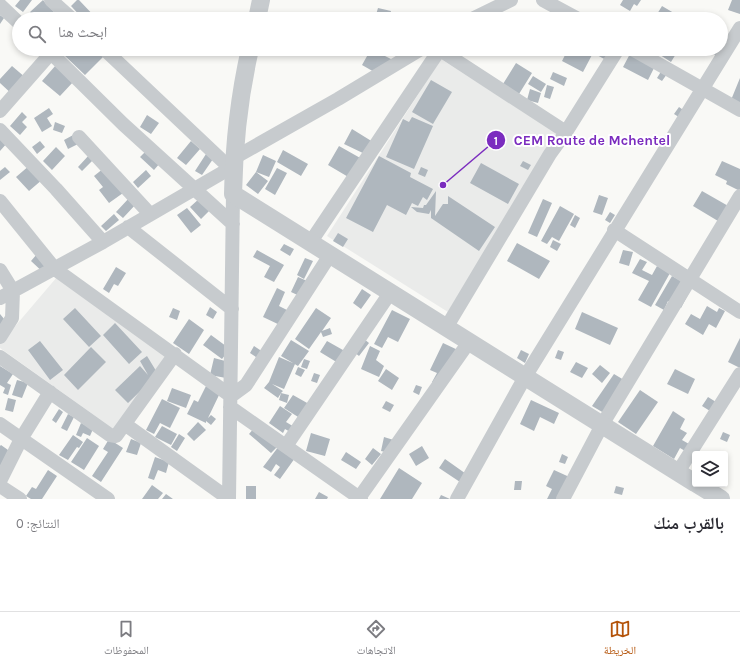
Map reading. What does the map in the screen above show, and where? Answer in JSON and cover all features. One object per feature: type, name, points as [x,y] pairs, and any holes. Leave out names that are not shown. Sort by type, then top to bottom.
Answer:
[{"type":"street","points":[[51,0],[64,12]]},
{"type":"street","points":[[258,12],[261,0]]},
{"type":"street","points":[[486,12],[511,0]]},
{"type":"street","points":[[543,0],[565,12]]},
{"type":"street","points":[[2,12],[12,18]]},
{"type":"street","points":[[728,46],[740,28]]},
{"type":"street","points":[[0,111],[45,56]]},
{"type":"street","points":[[54,56],[123,124],[233,224]]},
{"type":"street","points":[[112,56],[232,164]]},
{"type":"street","points":[[126,425],[229,499],[233,224],[232,164],[238,111],[249,56]]},
{"type":"street","points":[[0,298],[55,269],[150,214],[195,190],[232,164],[409,56]]},
{"type":"street","points":[[310,243],[435,56]]},
{"type":"street","points":[[451,56],[566,132]]},
{"type":"street","points":[[446,328],[550,154],[566,132],[614,56]]},
{"type":"street","points":[[645,56],[740,110]]},
{"type":"street","points":[[457,499],[525,377],[614,230],[704,89],[722,56]]},
{"type":"street","points":[[0,130],[56,189],[103,242]]},
{"type":"street","points":[[79,137],[150,214]]},
{"type":"street","points":[[233,194],[692,481]]},
{"type":"street","points":[[562,499],[602,425],[740,196]]},
{"type":"street","points":[[0,201],[55,269],[175,354],[286,446],[360,498],[469,342]]},
{"type":"street","points":[[128,227],[232,308]]},
{"type":"street","points":[[614,230],[740,312]]},
{"type":"street","points":[[230,401],[246,385],[330,255]]},
{"type":"street","points":[[0,270],[14,291],[12,318],[0,337]]},
{"type":"street","points":[[286,446],[390,293]]},
{"type":"street","points":[[0,357],[110,434],[116,436],[126,425],[175,354]]},
{"type":"street","points":[[678,472],[740,374]]},
{"type":"street","points":[[0,481],[21,438],[50,392]]},
{"type":"street","points":[[0,424],[108,499]]},
{"type":"street","points":[[0,486],[20,499]]},
{"type":"street","points":[[702,487],[719,499]]},
{"type":"shaded area","points":[[441,59],[556,133],[448,312],[327,236]]},
{"type":"shaded area","points":[[57,277],[169,358],[115,430],[0,348],[0,344]]},
{"type":"building","points":[[20,0],[32,0],[23,12],[15,6]]},
{"type":"building","points":[[43,0],[54,12],[30,12]]},
{"type":"building","points":[[79,0],[90,12],[77,12],[71,6]]},
{"type":"building","points":[[623,0],[641,0],[637,6],[634,4],[630,11],[620,5]]},
{"type":"building","points":[[732,0],[740,0],[740,14],[728,10]]},
{"type":"building","points":[[662,6],[672,12],[658,12]]},
{"type":"building","points":[[378,8],[391,11],[391,12],[377,12]]},
{"type":"building","points":[[0,15],[4,18],[0,24]]},
{"type":"building","points":[[65,56],[104,56],[85,75]]},
{"type":"building","points":[[367,56],[385,56],[393,60],[383,77],[362,65]]},
{"type":"building","points":[[564,56],[591,56],[583,72],[562,61]]},
{"type":"building","points":[[599,56],[611,56],[608,61]]},
{"type":"building","points":[[629,56],[638,56],[655,66],[648,80],[623,67]]},
{"type":"building","points":[[662,56],[675,56],[671,62]]},
{"type":"building","points":[[516,63],[532,73],[519,94],[503,84]]},
{"type":"building","points":[[56,65],[74,81],[60,96],[42,81]]},
{"type":"building","points":[[12,66],[26,78],[14,96],[0,83],[0,79]]},
{"type":"building","points":[[662,70],[667,74],[662,81],[657,78]]},
{"type":"building","points":[[553,72],[567,78],[564,86],[550,79]]},
{"type":"building","points":[[533,76],[546,84],[541,92],[528,84]]},
{"type":"building","points":[[740,78],[740,104],[731,100]]},
{"type":"building","points":[[431,80],[452,92],[433,124],[412,112]]},
{"type":"building","points":[[547,85],[554,87],[550,99],[544,97]]},
{"type":"building","points":[[530,89],[541,93],[538,103],[527,100]]},
{"type":"building","points":[[679,107],[689,114],[685,121],[674,114]]},
{"type":"building","points":[[49,108],[53,114],[47,118],[52,126],[42,132],[34,118]]},
{"type":"building","points":[[22,112],[27,117],[22,122],[27,127],[20,135],[10,126]]},
{"type":"building","points":[[147,115],[159,123],[151,134],[140,127]]},
{"type":"building","points":[[412,117],[433,126],[414,169],[386,157],[403,119],[409,122]]},
{"type":"building","points":[[55,122],[65,126],[62,133],[53,130]]},
{"type":"building","points":[[352,129],[373,142],[367,155],[344,144]]},
{"type":"building","points":[[0,134],[8,142],[0,151]]},
{"type":"building","points":[[75,134],[80,143],[68,149],[64,140]]},
{"type":"building","points":[[40,141],[45,147],[37,154],[32,147]]},
{"type":"building","points":[[191,141],[200,149],[186,165],[177,158]]},
{"type":"building","points":[[339,146],[362,159],[350,178],[328,165]]},
{"type":"building","points":[[56,147],[65,156],[52,170],[43,161]]},
{"type":"building","points":[[147,150],[160,163],[154,170],[140,157]]},
{"type":"building","points":[[283,150],[308,164],[301,176],[277,162]]},
{"type":"building","points":[[90,154],[95,158],[82,171],[78,167]]},
{"type":"building","points":[[206,154],[213,159],[202,175],[195,171]]},
{"type":"building","points":[[263,155],[276,161],[269,177],[256,172]]},
{"type":"building","points":[[379,156],[411,173],[410,177],[433,189],[427,200],[423,197],[418,206],[412,203],[406,215],[387,205],[373,232],[346,218]]},
{"type":"building","points":[[523,161],[531,165],[528,170],[520,166]]},
{"type":"building","points":[[722,161],[740,169],[740,191],[726,184],[727,181],[715,175]]},
{"type":"building","points":[[481,163],[519,184],[508,204],[470,183]]},
{"type":"building","points":[[30,165],[43,179],[29,191],[16,177]]},
{"type":"building","points":[[5,167],[10,172],[0,180],[0,171]]},
{"type":"building","points":[[421,167],[428,170],[425,177],[418,174]]},
{"type":"building","points":[[104,168],[123,193],[109,203],[99,190],[103,187],[94,176]]},
{"type":"building","points":[[277,168],[287,173],[275,195],[265,189]]},
{"type":"building","points":[[146,170],[151,176],[138,188],[133,182]]},
{"type":"building","points":[[256,172],[268,181],[258,194],[246,185]]},
{"type":"building","points":[[436,191],[435,216],[443,204],[448,204],[448,196],[495,227],[479,251],[431,218],[431,210],[429,214],[417,212],[411,207],[423,208]]},
{"type":"building","points":[[702,191],[737,211],[728,227],[693,206]]},
{"type":"building","points":[[599,195],[608,198],[602,215],[593,212]]},
{"type":"building","points":[[130,197],[137,203],[123,218],[116,212]]},
{"type":"building","points":[[200,198],[211,209],[201,219],[190,207]]},
{"type":"building","points":[[543,199],[552,203],[537,237],[528,233]]},
{"type":"building","points":[[560,206],[574,214],[559,241],[552,237],[547,244],[541,241]]},
{"type":"building","points":[[187,208],[201,225],[191,233],[177,215]]},
{"type":"building","points":[[610,212],[615,215],[610,223],[605,220]]},
{"type":"building","points":[[114,214],[119,220],[106,231],[101,226]]},
{"type":"building","points":[[575,215],[580,218],[575,228],[570,225]]},
{"type":"building","points":[[338,233],[348,239],[343,247],[333,241]]},
{"type":"building","points":[[553,240],[561,244],[557,251],[550,247]]},
{"type":"building","points":[[517,243],[550,261],[539,279],[507,261]]},
{"type":"building","points":[[284,244],[294,249],[290,256],[280,250]]},
{"type":"building","points":[[257,250],[284,265],[274,282],[264,277],[270,266],[253,257]]},
{"type":"building","points":[[623,250],[633,252],[629,266],[619,263]]},
{"type":"building","points":[[37,254],[53,268],[46,275],[31,261]]},
{"type":"building","points":[[305,258],[313,261],[304,279],[297,275]]},
{"type":"building","points":[[640,259],[647,262],[642,270],[652,275],[657,266],[670,273],[651,307],[638,300],[649,281],[632,273]]},
{"type":"building","points":[[116,267],[126,273],[118,286],[114,284],[109,293],[103,289]]},
{"type":"building","points":[[672,276],[692,287],[681,308],[668,301],[664,310],[655,305]]},
{"type":"building","points":[[298,277],[314,284],[306,299],[291,292]]},
{"type":"building","points":[[277,288],[285,292],[279,306],[289,311],[282,326],[263,317]]},
{"type":"building","points":[[362,289],[371,295],[361,309],[353,303]]},
{"type":"building","points":[[707,306],[717,312],[719,308],[725,311],[716,328],[709,324],[703,335],[685,324],[691,314],[700,319]]},
{"type":"building","points":[[210,307],[217,312],[213,319],[206,315]]},
{"type":"building","points":[[75,308],[101,336],[89,347],[63,319]]},
{"type":"building","points":[[173,308],[180,311],[177,320],[169,317]]},
{"type":"building","points":[[316,308],[331,318],[322,331],[330,328],[332,334],[323,337],[321,332],[309,349],[295,339]]},
{"type":"building","points":[[392,310],[410,319],[398,342],[388,337],[382,348],[374,344]]},
{"type":"building","points":[[582,312],[618,328],[610,345],[575,329]]},
{"type":"building","points":[[0,314],[9,325],[0,332]]},
{"type":"building","points":[[189,319],[204,330],[189,354],[173,343]]},
{"type":"building","points":[[115,323],[142,352],[129,364],[103,335]]},
{"type":"building","points":[[211,335],[230,349],[222,359],[203,345]]},
{"type":"building","points":[[740,338],[740,368],[728,362]]},
{"type":"building","points":[[364,339],[369,343],[359,356],[354,352]]},
{"type":"building","points":[[291,340],[309,351],[298,366],[281,356]]},
{"type":"building","points":[[40,341],[63,370],[50,380],[28,350]]},
{"type":"building","points":[[327,341],[350,354],[343,366],[320,352]]},
{"type":"building","points":[[443,343],[460,351],[443,387],[432,382],[437,373],[430,370]]},
{"type":"building","points":[[254,346],[266,354],[262,361],[250,353]]},
{"type":"building","points":[[370,346],[380,351],[376,360],[384,366],[379,377],[361,369]]},
{"type":"building","points":[[91,347],[106,362],[78,390],[64,375]]},
{"type":"building","points":[[521,350],[529,354],[525,363],[517,358]]},
{"type":"building","points":[[558,350],[564,352],[561,360],[555,358]]},
{"type":"building","points":[[147,356],[158,374],[128,403],[115,390],[140,366],[148,375],[140,361]]},
{"type":"building","points":[[279,357],[295,364],[284,389],[272,384],[283,391],[278,398],[264,388],[269,382]]},
{"type":"building","points":[[214,358],[229,362],[226,378],[210,375]]},
{"type":"building","points":[[304,359],[310,361],[307,369],[301,367]]},
{"type":"building","points":[[576,362],[588,368],[582,378],[570,372]]},
{"type":"building","points":[[600,365],[610,373],[602,383],[592,374]]},
{"type":"building","points":[[0,366],[13,374],[7,383],[11,385],[8,395],[3,393],[5,388],[0,385]]},
{"type":"building","points":[[298,367],[305,370],[301,377],[295,374]]},
{"type":"building","points":[[386,369],[399,378],[392,390],[378,381]]},
{"type":"building","points":[[675,369],[695,379],[688,394],[667,384]]},
{"type":"building","points":[[314,373],[320,375],[317,383],[311,381]]},
{"type":"building","points":[[614,374],[629,383],[609,416],[592,406]]},
{"type":"building","points":[[17,380],[28,383],[22,398],[12,395]]},
{"type":"building","points":[[416,385],[422,387],[419,395],[413,392]]},
{"type":"building","points":[[206,386],[220,393],[208,418],[211,415],[216,419],[211,425],[206,421],[206,423],[187,414],[194,400],[198,402]]},
{"type":"building","points":[[172,388],[191,395],[186,408],[167,401]]},
{"type":"building","points":[[640,390],[658,402],[636,434],[618,422]]},
{"type":"building","points":[[281,393],[289,395],[287,403],[279,400]]},
{"type":"building","points":[[293,395],[316,408],[306,422],[284,408]]},
{"type":"building","points":[[708,397],[724,407],[718,416],[702,406]]},
{"type":"building","points":[[8,398],[16,400],[13,412],[5,410]]},
{"type":"building","points":[[162,399],[180,408],[170,428],[160,423],[154,434],[146,430]]},
{"type":"building","points":[[531,400],[559,413],[554,424],[540,417],[534,431],[520,424]]},
{"type":"building","points":[[386,401],[394,405],[390,412],[382,408]]},
{"type":"building","points":[[280,406],[292,414],[286,422],[296,428],[292,433],[285,429],[283,433],[269,423]]},
{"type":"building","points":[[59,409],[63,412],[56,423],[52,420]]},
{"type":"building","points":[[673,411],[685,419],[680,429],[687,433],[682,440],[689,444],[692,455],[680,448],[674,459],[653,446]]},
{"type":"building","points":[[68,414],[74,417],[67,431],[61,428]]},
{"type":"building","points":[[198,422],[206,430],[194,441],[187,434]]},
{"type":"building","points":[[81,423],[93,429],[90,436],[83,433],[81,437],[76,435]]},
{"type":"building","points":[[162,426],[177,434],[171,445],[155,437]]},
{"type":"building","points":[[255,427],[278,446],[271,453],[249,434]]},
{"type":"building","points":[[723,432],[730,435],[727,442],[720,439]]},
{"type":"building","points":[[311,433],[330,439],[325,456],[306,451]]},
{"type":"building","points":[[179,434],[185,438],[177,451],[171,447]]},
{"type":"building","points":[[73,435],[83,442],[79,448],[77,447],[68,460],[59,455]]},
{"type":"building","points":[[384,437],[400,442],[397,455],[381,451]]},
{"type":"building","points":[[87,438],[99,446],[84,470],[71,462]]},
{"type":"building","points":[[109,439],[123,448],[101,482],[92,476],[108,452],[103,449]]},
{"type":"building","points":[[131,439],[141,443],[137,455],[126,452]]},
{"type":"building","points":[[1,445],[15,455],[0,466],[0,446]]},
{"type":"building","points":[[279,446],[295,458],[280,479],[274,475],[280,467],[276,464],[271,472],[263,467]]},
{"type":"building","points":[[422,446],[429,458],[416,466],[409,454]]},
{"type":"building","points":[[373,448],[381,454],[372,465],[365,459]]},
{"type":"building","points":[[346,452],[361,462],[356,469],[341,460]]},
{"type":"building","points":[[562,454],[568,457],[565,464],[559,462]]},
{"type":"building","points":[[155,457],[169,462],[166,473],[158,470],[154,480],[148,478]]},
{"type":"building","points":[[445,459],[469,476],[463,484],[439,468]]},
{"type":"building","points":[[399,468],[422,483],[412,499],[380,499]]},
{"type":"building","points":[[48,470],[57,476],[42,499],[31,499],[26,496],[32,487],[36,489]]},
{"type":"building","points":[[554,470],[576,480],[567,499],[547,499],[552,489],[546,486]]},
{"type":"building","points":[[515,481],[522,481],[521,490],[514,490]]},
{"type":"building","points":[[152,485],[163,493],[158,499],[142,499]]},
{"type":"building","points":[[246,486],[256,486],[256,499],[246,499]]},
{"type":"building","points":[[616,486],[624,488],[622,495],[614,493]]},
{"type":"building","points":[[319,492],[328,497],[327,499],[315,499]]},
{"type":"building","points":[[166,494],[173,499],[162,499]]},
{"type":"building","points":[[441,495],[450,499],[439,499]]},
{"type":"place","name":"CEM Route de Mchentel","points":[[443,185]]}]
